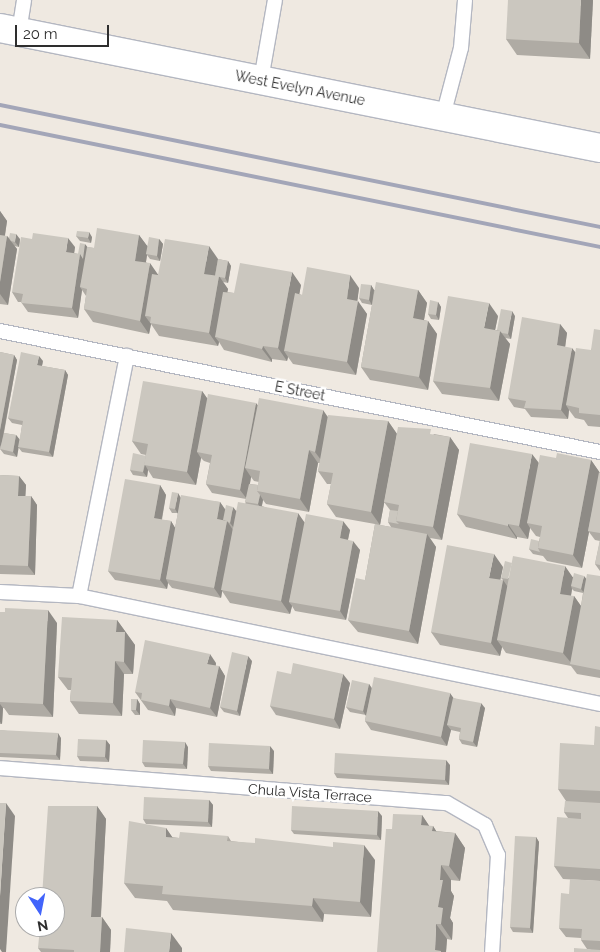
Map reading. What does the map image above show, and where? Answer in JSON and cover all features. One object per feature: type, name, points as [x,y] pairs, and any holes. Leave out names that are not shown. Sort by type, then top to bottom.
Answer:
[{"type":"main road","name":"West Evelyn Avenue","points":[[9,30],[600,148]]},
{"type":"lane","points":[[9,30],[24,0]]},
{"type":"lane","points":[[261,80],[275,0]]},
{"type":"lane","points":[[443,116],[461,48],[465,0]]},
{"type":"lane","name":"E Street","points":[[0,331],[600,452]]},
{"type":"lane","points":[[79,596],[127,356]]},
{"type":"lane","points":[[0,592],[79,596],[600,704]]},
{"type":"lane","name":"Chula Vista Terrace","points":[[0,768],[447,803],[485,825],[498,855],[492,952]]},
{"type":"building","points":[[508,0],[581,0],[579,43],[506,39]]},
{"type":"building","points":[[97,228],[139,235],[135,261],[150,263],[140,321],[84,309],[87,289],[80,287],[87,247],[94,248]]},
{"type":"building","points":[[77,231],[89,232],[88,238],[76,236]]},
{"type":"building","points":[[10,233],[16,234],[15,242],[9,238]]},
{"type":"building","points":[[33,233],[68,238],[66,252],[80,254],[72,308],[21,303],[23,294],[12,292],[21,237],[32,239]]},
{"type":"building","points":[[0,235],[7,236],[0,282]]},
{"type":"building","points":[[149,237],[159,239],[157,256],[146,254]]},
{"type":"building","points":[[165,239],[209,246],[204,274],[219,276],[209,333],[150,323],[151,317],[145,316],[152,274],[158,275]]},
{"type":"building","points":[[80,243],[85,244],[83,259],[78,254]]},
{"type":"building","points":[[218,259],[228,261],[225,278],[215,276]]},
{"type":"building","points":[[240,263],[292,272],[278,348],[263,346],[262,349],[215,337],[223,292],[234,293]]},
{"type":"building","points":[[307,267],[350,275],[347,299],[358,301],[347,362],[284,351],[295,293],[302,295]]},
{"type":"building","points":[[376,282],[418,290],[413,318],[428,321],[419,377],[361,367]]},
{"type":"building","points":[[361,284],[371,285],[369,300],[359,298]]},
{"type":"building","points":[[448,296],[489,303],[484,328],[500,331],[490,388],[433,381]]},
{"type":"building","points":[[430,300],[438,302],[436,315],[428,314]]},
{"type":"building","points":[[501,309],[512,311],[508,334],[497,330]]},
{"type":"building","points":[[522,317],[560,324],[557,345],[572,348],[561,410],[524,408],[526,401],[508,398]]},
{"type":"building","points":[[594,329],[600,330],[600,415],[579,413],[579,408],[566,405],[576,348],[591,350]]},
{"type":"building","points":[[0,352],[14,355],[0,430]]},
{"type":"building","points":[[21,352],[39,356],[37,365],[65,370],[49,452],[18,447],[23,421],[8,418]]},
{"type":"building","points":[[143,381],[202,391],[187,472],[144,465],[148,444],[132,441]]},
{"type":"building","points":[[208,394],[256,403],[240,490],[206,484],[212,455],[197,452]]},
{"type":"building","points":[[259,398],[323,410],[315,452],[309,450],[300,499],[257,491],[260,471],[245,468]]},
{"type":"building","points":[[328,415],[388,421],[371,512],[327,504],[333,473],[318,471]]},
{"type":"building","points":[[398,427],[431,429],[430,434],[450,437],[433,527],[396,521],[399,505],[384,502]]},
{"type":"building","points":[[4,433],[16,435],[13,452],[0,449]]},
{"type":"building","points":[[470,443],[532,454],[519,526],[508,524],[508,526],[457,514]]},
{"type":"building","points":[[133,453],[146,456],[143,472],[130,470]]},
{"type":"building","points":[[557,453],[591,460],[573,555],[538,548],[542,526],[527,523],[540,455],[556,458]]},
{"type":"building","points":[[600,473],[600,533],[588,531]]},
{"type":"building","points":[[0,475],[19,476],[18,496],[31,496],[28,566],[0,565]]},
{"type":"building","points":[[125,479],[160,485],[154,518],[171,521],[160,580],[108,571]]},
{"type":"building","points":[[249,484],[258,485],[257,491],[260,495],[258,504],[245,502]]},
{"type":"building","points":[[172,492],[178,493],[175,509],[169,508]]},
{"type":"building","points":[[181,495],[220,502],[217,519],[227,521],[214,588],[166,579]]},
{"type":"building","points":[[238,502],[298,513],[281,601],[221,590]]},
{"type":"building","points":[[226,505],[233,507],[230,523],[223,520]]},
{"type":"building","points":[[390,510],[398,511],[396,521],[399,524],[388,522]]},
{"type":"building","points":[[306,514],[343,521],[340,538],[353,541],[340,611],[289,602]]},
{"type":"building","points":[[375,524],[427,534],[409,631],[348,620],[356,578],[365,580]]},
{"type":"building","points":[[531,539],[539,541],[538,548],[540,552],[529,549]]},
{"type":"building","points":[[600,539],[600,565],[595,564]]},
{"type":"building","points":[[447,545],[494,554],[489,578],[503,580],[491,643],[431,632]]},
{"type":"building","points":[[513,556],[565,566],[560,594],[574,596],[563,653],[497,640]]},
{"type":"building","points":[[505,561],[512,563],[508,579],[501,578]]},
{"type":"building","points":[[574,573],[584,576],[581,589],[571,586]]},
{"type":"building","points":[[587,574],[600,576],[600,670],[570,664]]},
{"type":"building","points":[[5,608],[48,610],[43,704],[0,702],[0,612],[5,612]]},
{"type":"building","points":[[62,617],[117,620],[116,632],[125,632],[124,662],[115,661],[113,703],[70,701],[72,678],[58,677]]},
{"type":"building","points":[[145,640],[210,654],[207,664],[219,666],[210,708],[170,699],[169,706],[141,700],[142,693],[135,692]]},
{"type":"building","points":[[232,652],[248,656],[237,711],[220,707]]},
{"type":"building","points":[[293,663],[343,674],[334,719],[270,706],[277,671],[291,674]]},
{"type":"building","points":[[374,677],[450,693],[441,737],[365,721]]},
{"type":"building","points":[[352,680],[369,684],[363,711],[346,707]]},
{"type":"building","points":[[453,698],[481,703],[473,742],[459,739],[461,728],[447,725]]},
{"type":"building","points":[[131,699],[137,699],[136,710],[131,710]]},
{"type":"building","points":[[595,726],[600,727],[600,791],[558,789],[560,743],[594,745]]},
{"type":"building","points":[[0,730],[58,733],[56,755],[0,753]]},
{"type":"building","points":[[78,739],[106,740],[105,757],[77,756]]},
{"type":"building","points":[[143,740],[185,742],[183,764],[142,762]]},
{"type":"building","points":[[209,743],[270,746],[269,769],[208,766]]},
{"type":"building","points":[[335,753],[446,760],[445,780],[334,773]]},
{"type":"building","points":[[144,797],[209,800],[208,822],[143,819]]},
{"type":"building","points":[[565,801],[600,803],[600,869],[554,866],[557,817],[581,819],[581,813],[564,812]]},
{"type":"building","points":[[0,803],[6,803],[0,896]]},
{"type":"building","points":[[48,806],[97,806],[91,917],[102,917],[100,952],[74,952],[74,950],[38,948],[39,937],[65,937],[65,887],[43,887]]},
{"type":"building","points":[[292,806],[378,811],[377,835],[291,830]]},
{"type":"building","points":[[393,814],[422,815],[421,825],[433,826],[432,831],[455,833],[449,866],[441,865],[440,880],[443,880],[438,907],[443,908],[441,924],[436,924],[435,950],[441,952],[377,952],[386,829],[392,829]]},
{"type":"building","points":[[129,821],[166,828],[166,837],[179,838],[180,832],[228,836],[227,841],[255,843],[255,838],[333,847],[333,842],[364,845],[360,902],[313,898],[312,906],[162,894],[163,886],[124,883]]},
{"type":"building","points":[[515,836],[536,837],[530,928],[510,927]]},
{"type":"building","points":[[570,879],[600,881],[600,941],[581,940],[582,929],[559,928],[561,893],[569,894]]},
{"type":"building","points":[[126,928],[171,933],[169,952],[124,952]]},
{"type":"building","points":[[574,948],[600,950],[600,952],[574,952]]},
{"type":"railway","points":[[0,105],[600,227]]},
{"type":"railway","points":[[0,125],[600,247]]}]
